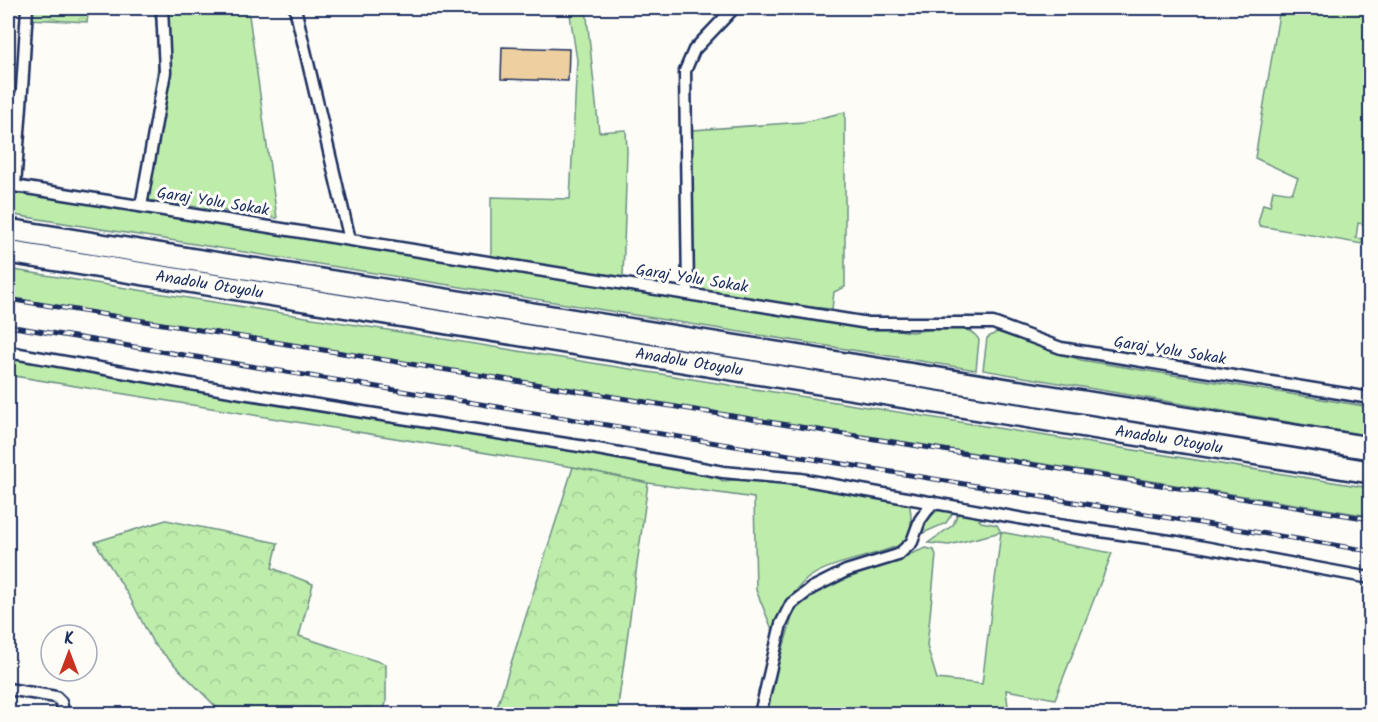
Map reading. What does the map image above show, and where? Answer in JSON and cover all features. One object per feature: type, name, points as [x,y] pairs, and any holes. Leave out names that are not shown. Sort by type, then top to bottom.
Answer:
[{"type":"highway","name":"Anadolu Otoyolu","points":[[8,230],[1371,448]]},
{"type":"highway","name":"Anadolu Otoyolu","points":[[8,252],[1371,472]]},
{"type":"street","points":[[11,185],[21,106],[27,8]]},
{"type":"street","points":[[141,206],[165,72],[162,8]]},
{"type":"street","points":[[295,8],[350,240]]},
{"type":"street","points":[[688,293],[685,71],[694,50],[734,8]]},
{"type":"street","points":[[8,91],[21,106]]},
{"type":"street","name":"Garaj Yolu Sokak","points":[[11,185],[868,323],[993,323],[1061,348],[1371,398]]},
{"type":"street","points":[[8,352],[723,472],[800,479],[1058,525],[1177,542],[1371,578]]},
{"type":"street","points":[[760,714],[781,624],[791,604],[812,588],[846,571],[898,555],[912,542],[920,520],[933,502]]},
{"type":"street","points":[[8,689],[56,697],[61,702],[64,714]]},
{"type":"green space","points":[[32,8],[89,8],[87,22],[29,19]]},
{"type":"green space","points":[[154,8],[248,8],[277,218],[139,199],[160,52]]},
{"type":"green space","points":[[569,8],[586,8],[599,132],[626,130],[623,278],[491,258],[491,197],[570,199],[577,60]]},
{"type":"green space","points":[[1280,8],[1370,8],[1370,225],[1358,223],[1356,238],[1363,239],[1362,244],[1260,226],[1258,223],[1263,204],[1270,206],[1273,190],[1292,193],[1298,178],[1255,158]]},
{"type":"green space","points":[[8,93],[16,104],[18,113],[11,175],[8,179]]},
{"type":"green space","points":[[845,112],[845,287],[834,292],[832,309],[736,299],[699,290],[683,283],[679,131],[804,122]]},
{"type":"green space","points":[[8,187],[911,332],[957,328],[966,330],[979,340],[976,370],[8,214]]},
{"type":"green space","points":[[8,269],[1370,488],[1370,516],[8,299]]},
{"type":"green space","points":[[997,332],[1081,360],[1370,407],[1370,436],[983,370],[987,338]]},
{"type":"green space","points":[[8,357],[649,463],[712,475],[723,481],[764,477],[909,502],[911,522],[908,541],[884,551],[829,567],[807,579],[792,596],[772,629],[756,590],[754,498],[648,483],[573,467],[8,375]]},
{"type":"green space","points":[[573,467],[648,483],[617,714],[495,714]]},
{"type":"green space","points":[[947,508],[954,511],[946,523],[921,534],[923,523],[937,511]]},
{"type":"green space","points":[[959,510],[984,518],[979,520],[997,525],[1001,532],[949,545],[928,543],[953,525]]},
{"type":"green space","points":[[166,520],[278,543],[272,568],[313,584],[299,636],[386,664],[386,703],[382,714],[223,714],[153,643],[129,596],[95,542]]},
{"type":"green space","points":[[1001,532],[1112,553],[1055,699],[1006,690],[1009,714],[764,714],[795,607],[812,592],[926,548],[934,550],[936,555],[927,646],[937,679],[982,684]]},
{"type":"building","points":[[502,47],[569,49],[568,81],[501,79]]},
{"type":"railway","points":[[8,299],[1370,519]]},
{"type":"railway","points":[[8,326],[1370,551]]}]
